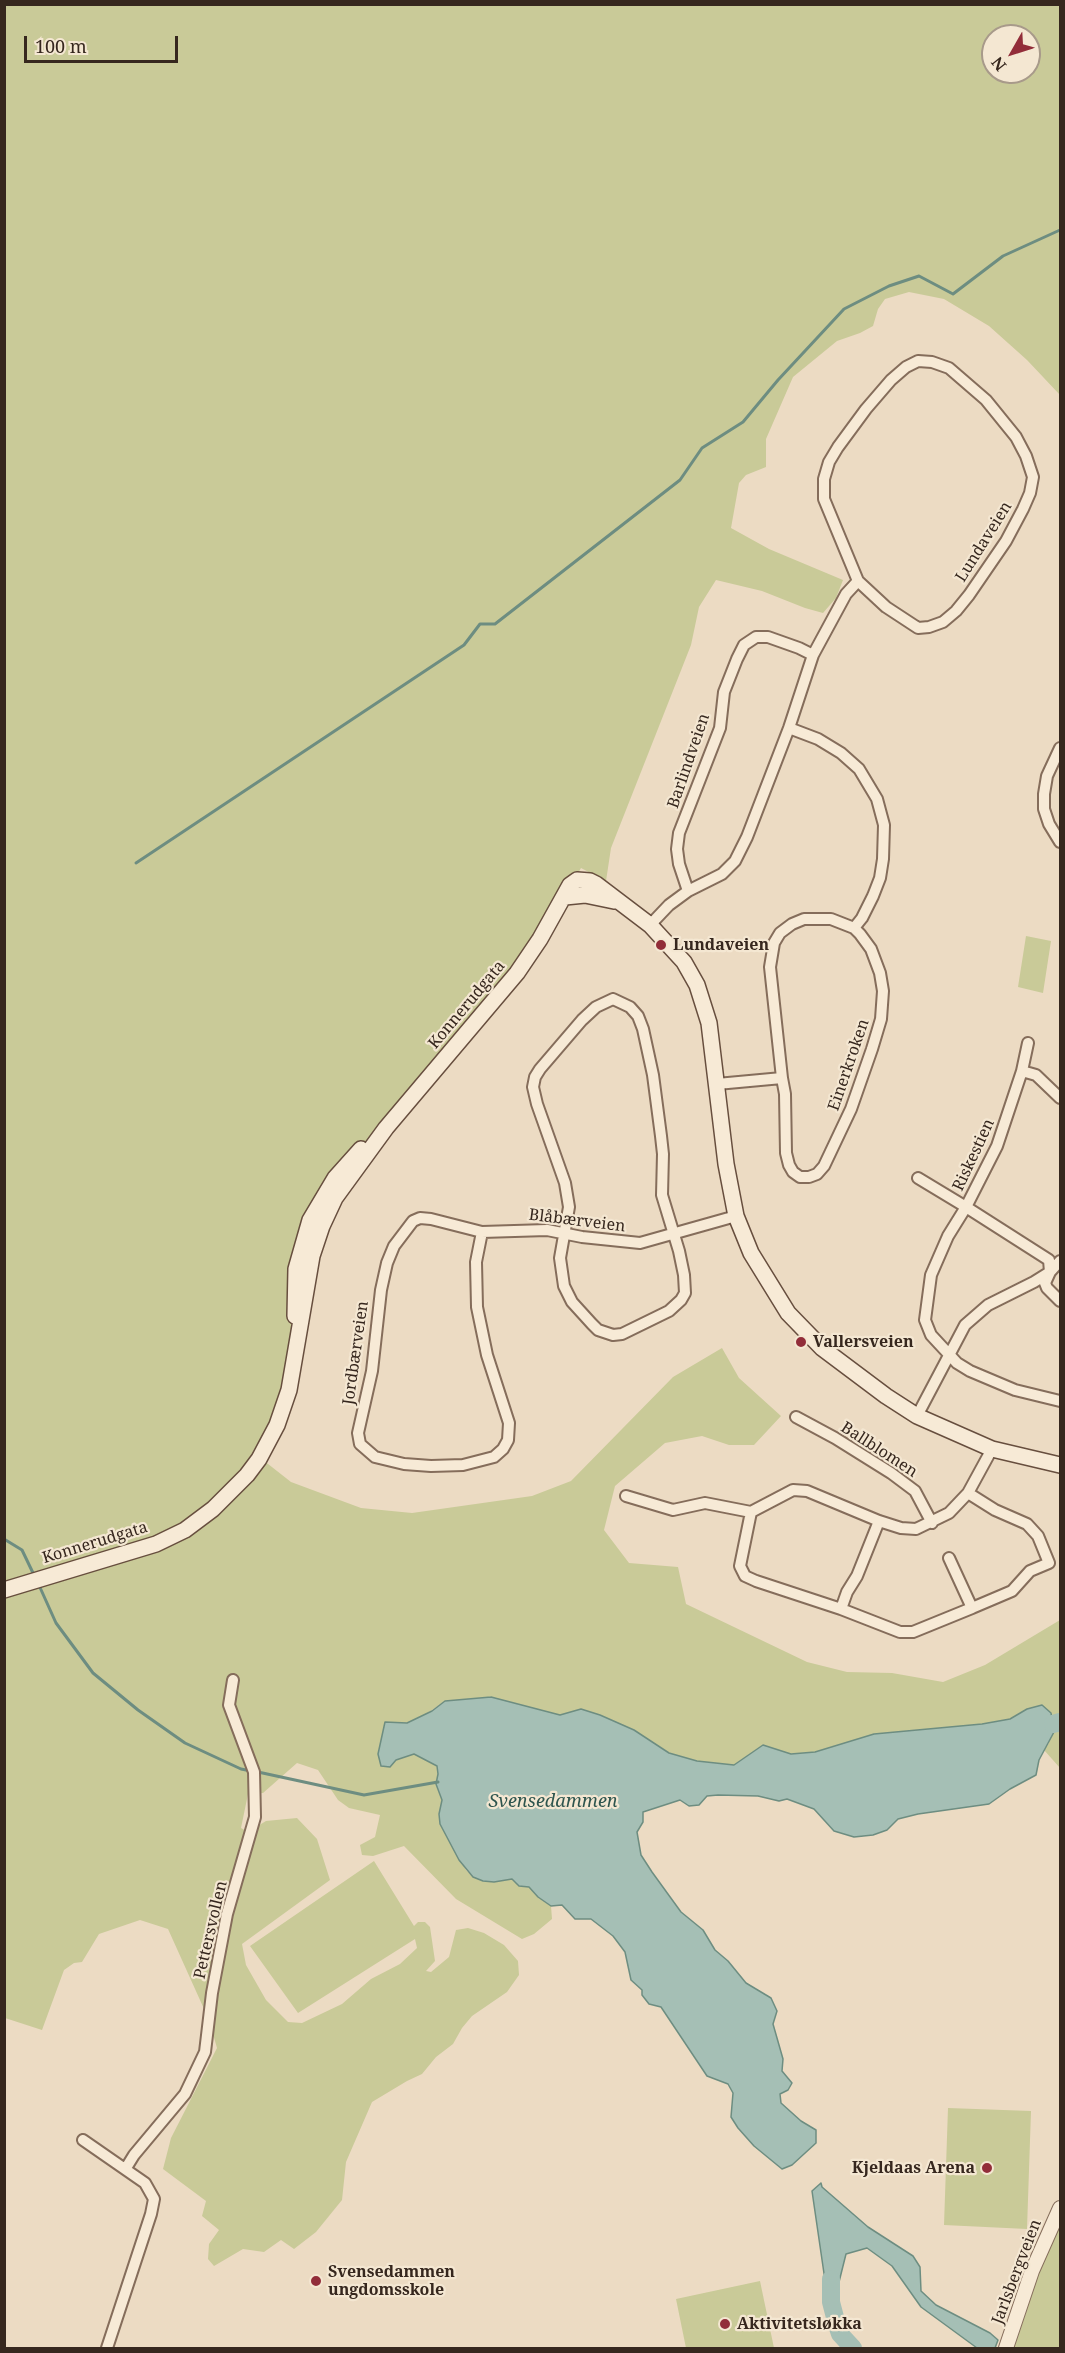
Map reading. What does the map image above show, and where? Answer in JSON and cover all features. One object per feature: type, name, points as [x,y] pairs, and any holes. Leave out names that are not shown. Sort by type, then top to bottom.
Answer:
[{"type":"main road","name":"Konnerudgata","points":[[4,1590],[156,1544],[184,1530],[213,1509],[242,1481],[259,1459],[277,1425],[289,1390],[312,1256],[322,1226],[343,1186],[386,1128],[517,973],[565,897],[585,895],[617,902],[650,925]]},
{"type":"main road","points":[[650,925],[684,962],[697,985],[709,1023],[726,1164],[736,1216],[759,1268],[796,1323],[822,1348],[917,1416],[992,1449],[1060,1465]]},
{"type":"street","name":"Lundaveien","points":[[918,361],[932,362],[949,368],[986,400],[1016,437],[1033,477],[1030,492],[1006,541],[987,570],[956,611],[943,622],[918,628],[908,623],[867,591],[858,581],[824,499],[824,479],[830,462],[866,409],[891,380],[906,367],[918,361]]},
{"type":"street","points":[[650,925],[669,905],[688,891],[722,874],[735,861],[747,837],[789,728],[813,655],[846,594],[858,581]]},
{"type":"street","name":"Barlindveien","points":[[688,891],[679,864],[677,849],[679,833],[720,728],[724,692],[744,645],[756,637],[768,637],[813,655]]},
{"type":"street","points":[[789,728],[818,739],[841,753],[859,769],[877,799],[884,825],[884,859],[873,896],[854,928]]},
{"type":"street","points":[[1060,748],[1047,776],[1044,809],[1049,824],[1060,842]]},
{"type":"street","name":"Einerkroken","points":[[804,919],[831,919],[854,928],[871,949],[880,973],[883,991],[881,1019],[851,1109],[824,1166],[817,1174],[809,1177],[800,1177],[789,1165],[785,1139],[785,1094],[782,1078],[770,967],[774,943],[780,933],[804,919]]},
{"type":"street","points":[[613,999],[630,1007],[638,1016],[643,1029],[653,1075],[662,1145],[662,1195],[673,1234],[684,1275],[685,1293],[681,1300],[669,1311],[622,1334],[613,1335],[598,1330],[572,1302],[564,1286],[560,1258],[569,1207],[566,1184],[533,1087],[535,1077],[582,1020],[596,1007],[613,999]]},
{"type":"street","name":"Riskestien","points":[[1028,1043],[1022,1071],[997,1146],[966,1207],[996,1228],[1015,1236],[1049,1260],[1050,1272],[1045,1283],[1060,1301]]},
{"type":"street","points":[[1022,1071],[1036,1075],[1060,1098]]},
{"type":"street","points":[[717,1084],[782,1078]]},
{"type":"street","points":[[918,1178],[966,1207],[941,1251],[931,1275],[927,1293],[925,1320],[927,1329],[957,1363],[996,1383],[1060,1401]]},
{"type":"street","name":"Blåbærveien","points":[[482,1232],[529,1229],[640,1243],[736,1216]]},
{"type":"street","name":"Jordbærveien","points":[[420,1218],[447,1222],[482,1232],[477,1262],[477,1307],[487,1355],[508,1423],[508,1440],[503,1449],[494,1457],[463,1465],[404,1464],[375,1457],[360,1444],[358,1433],[372,1371],[381,1290],[387,1263],[394,1246],[413,1221],[420,1218]]},
{"type":"street","points":[[917,1416],[965,1325],[988,1305],[1050,1272],[1060,1261]]},
{"type":"street","name":"Ballblomen","points":[[796,1417],[863,1455],[915,1491],[932,1523]]},
{"type":"street","points":[[626,1496],[673,1510],[705,1503],[751,1512],[793,1490],[807,1491],[879,1521],[901,1528],[916,1529],[949,1513],[968,1492],[992,1449]]},
{"type":"street","points":[[968,1492],[995,1510],[1027,1524],[1038,1536],[1049,1563]]},
{"type":"street","points":[[751,1512],[740,1566],[745,1576],[900,1632],[913,1632],[1012,1592],[1030,1571],[1060,1559]]},
{"type":"street","points":[[841,1610],[879,1521]]},
{"type":"street","points":[[949,1558],[972,1608]]},
{"type":"street","name":"Pettersvollen","points":[[126,2168],[185,2094],[205,2052],[212,1993],[227,1914],[255,1817],[254,1772],[229,1705],[233,1680]]},
{"type":"street","points":[[83,2140],[126,2168],[145,2183],[153,2195],[153,2204],[107,2349]]},
{"type":"street","name":"Jarlsbergveien","points":[[1006,2349],[1032,2271],[1060,2208]]},
{"type":"green space","points":[[4,5],[1060,5],[1060,395],[1027,360],[989,326],[944,299],[909,292],[885,299],[878,309],[873,326],[837,341],[793,377],[766,439],[766,467],[746,475],[739,483],[731,528],[769,549],[843,580],[836,598],[823,613],[762,591],[716,580],[699,607],[691,645],[611,848],[606,881],[581,868],[535,948],[329,1195],[296,1350],[263,1460],[291,1482],[361,1508],[412,1513],[532,1496],[571,1481],[673,1377],[722,1348],[739,1378],[781,1416],[754,1445],[729,1445],[702,1436],[665,1443],[615,1486],[604,1530],[629,1563],[678,1567],[686,1604],[807,1662],[847,1672],[892,1673],[943,1682],[985,1665],[1060,1620],[1060,1768],[1044,1750],[1049,1743],[1027,1709],[1010,1719],[982,1724],[874,1734],[815,1752],[791,1754],[763,1745],[734,1765],[697,1761],[669,1753],[634,1730],[581,1709],[561,1716],[491,1697],[445,1701],[419,1719],[406,1723],[397,1722],[396,1760],[414,1754],[437,1766],[436,1784],[442,1800],[439,1814],[440,1824],[466,1870],[473,1877],[483,1881],[512,1879],[519,1886],[529,1887],[551,1906],[552,1919],[534,1934],[522,1939],[456,1899],[404,1846],[373,1856],[362,1855],[360,1845],[375,1837],[380,1815],[349,1808],[338,1800],[318,1770],[297,1763],[263,1793],[248,1794],[241,1828],[248,1832],[266,1821],[297,1818],[317,1839],[330,1880],[242,1944],[246,1965],[266,2000],[288,2022],[302,2023],[342,2004],[371,1979],[400,1964],[417,1948],[415,1939],[298,2013],[250,1946],[374,1861],[414,1926],[418,1922],[425,1922],[430,1927],[435,1961],[426,1971],[431,1972],[449,1957],[456,1930],[468,1928],[484,1933],[504,1945],[518,1961],[519,1975],[507,1992],[472,2016],[453,2044],[436,2057],[422,2074],[372,2102],[346,2162],[342,2200],[316,2232],[294,2249],[281,2240],[264,2252],[243,2249],[214,2266],[208,2259],[209,2244],[219,2230],[202,2216],[206,2201],[163,2169],[171,2138],[217,2048],[209,2020],[168,1929],[140,1920],[99,1934],[82,1962],[74,1963],[64,1970],[42,2030],[5,2018]]},
{"type":"green space","points":[[1026,936],[1051,941],[1043,993],[1018,987]]},
{"type":"green space","name":"Kjeldaas Arena","points":[[948,2108],[1031,2111],[1027,2229],[944,2225]]},
{"type":"green space","points":[[1060,2225],[1060,2348],[1014,2348],[1040,2270]]},
{"type":"green space","name":"Aktivitetsløkka","points":[[760,2281],[774,2348],[686,2348],[676,2299]]},
{"type":"water","name":"Svensedammen","points":[[491,1697],[560,1715],[581,1709],[634,1730],[669,1753],[697,1761],[734,1765],[763,1745],[791,1754],[815,1752],[874,1734],[982,1724],[1010,1719],[1027,1709],[1042,1705],[1051,1713],[1054,1732],[1039,1760],[1036,1775],[989,1804],[898,1819],[887,1830],[873,1835],[854,1837],[834,1831],[814,1809],[787,1799],[779,1801],[758,1796],[707,1796],[699,1805],[689,1806],[680,1800],[643,1812],[643,1822],[637,1832],[641,1855],[652,1872],[681,1912],[703,1930],[715,1950],[728,1961],[746,1983],[771,1998],[777,2011],[773,2024],[783,2059],[782,2071],[792,2083],[788,2090],[780,2094],[781,2103],[801,2121],[816,2130],[816,2143],[792,2165],[782,2169],[754,2146],[738,2128],[731,2117],[733,2093],[728,2084],[707,2076],[661,2007],[649,2004],[642,1995],[642,1990],[631,1980],[625,1952],[613,1936],[591,1919],[575,1919],[562,1905],[551,1906],[529,1887],[519,1886],[512,1879],[494,1882],[473,1877],[459,1860],[440,1824],[439,1814],[442,1800],[436,1784],[437,1766],[414,1754],[396,1760],[390,1767],[381,1766],[378,1754],[385,1722],[407,1723],[432,1711],[445,1701]]},
{"type":"water","points":[[821,2183],[822,2187],[868,2227],[913,2256],[920,2267],[921,2291],[936,2305],[990,2333],[998,2340],[995,2348],[977,2348],[921,2307],[892,2266],[867,2248],[846,2254],[834,2302],[828,2301],[812,2191]]},
{"type":"waterway","points":[[136,863],[464,645],[480,624],[495,624],[680,480],[702,448],[743,422],[778,380],[844,309],[889,286],[919,276],[953,294],[1003,256],[1060,230]]},
{"type":"waterway","points":[[4,1539],[22,1550],[34,1575]]},
{"type":"waterway","points":[[38,1583],[56,1623],[93,1673],[138,1710],[185,1743],[241,1769],[251,1771]]},
{"type":"waterway","points":[[1053,1724],[1060,1722]]},
{"type":"waterway","points":[[258,1772],[364,1795],[438,1782]]},
{"type":"waterway","points":[[831,2279],[831,2302],[837,2325],[840,2334],[853,2348]]},
{"type":"place","name":"Lundaveien","points":[[661,945]]},
{"type":"place","name":"Vallersveien","points":[[801,1342]]},
{"type":"place","name":"Kjeldaas Arena","points":[[987,2168]]},
{"type":"place","name":"Svensedammen ungdomsskole","points":[[316,2281]]},
{"type":"place","name":"Aktivitetsløkka","points":[[725,2324]]}]
